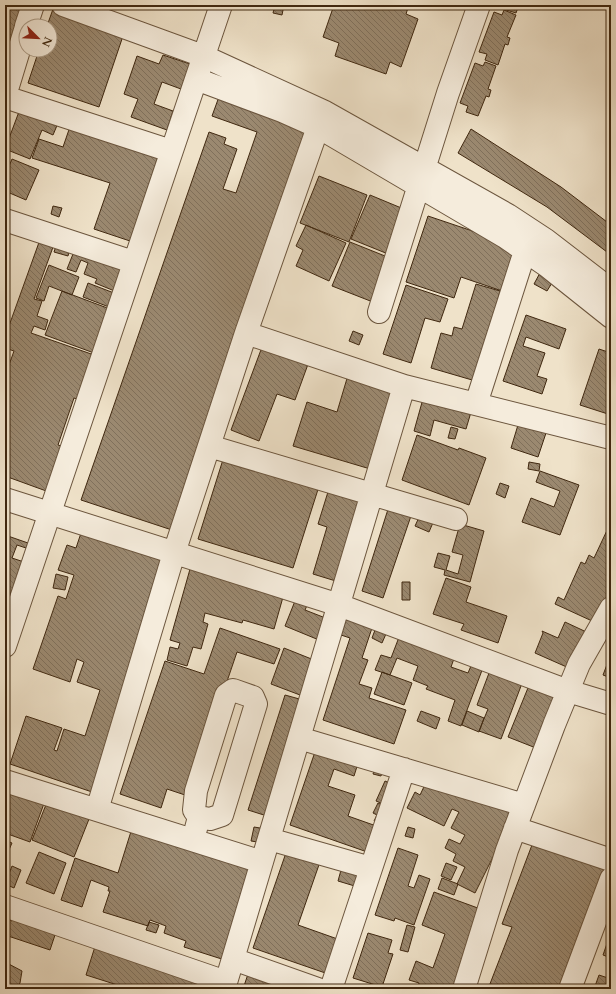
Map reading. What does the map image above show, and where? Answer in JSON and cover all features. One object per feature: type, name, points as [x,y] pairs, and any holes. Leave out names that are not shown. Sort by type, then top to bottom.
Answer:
[{"type":"street","points":[[29,18],[33,5]]},
{"type":"street","points":[[64,5],[203,56],[322,119],[421,177],[486,226],[525,251],[611,317]]},
{"type":"street","points":[[5,646],[133,262],[221,5]]},
{"type":"street","points":[[379,312],[421,177],[479,5]]},
{"type":"street","points":[[18,53],[5,96],[171,151]]},
{"type":"street","points":[[196,79],[282,111],[322,119]]},
{"type":"street","points":[[97,810],[174,553],[246,333],[322,119]]},
{"type":"street","points":[[421,177],[508,215],[546,240],[611,290]]},
{"type":"street","points":[[5,220],[133,262]]},
{"type":"street","points":[[476,404],[525,251]]},
{"type":"street","points":[[246,333],[404,386],[611,438]]},
{"type":"street","points":[[5,906],[225,986],[404,386]]},
{"type":"street","points":[[209,446],[456,519]]},
{"type":"street","points":[[5,499],[339,605],[568,691],[611,704]]},
{"type":"street","points":[[464,989],[515,828],[579,664],[611,608]]},
{"type":"street","points":[[233,690],[253,697],[256,704],[222,815],[210,819],[199,817],[194,810],[196,791],[209,749],[226,695],[233,690]]},
{"type":"street","points":[[299,738],[524,805]]},
{"type":"street","points":[[209,749],[240,759]]},
{"type":"street","points":[[331,989],[404,769]]},
{"type":"street","points":[[5,781],[262,862]]},
{"type":"street","points":[[193,840],[199,817]]},
{"type":"street","points":[[515,828],[611,860]]},
{"type":"street","points":[[269,839],[371,868]]},
{"type":"street","points":[[570,989],[611,879]]},
{"type":"street","points":[[233,959],[318,989]]},
{"type":"building","points":[[5,5],[22,5],[18,18],[5,65]]},
{"type":"building","points":[[275,5],[284,5],[282,15],[273,13]]},
{"type":"building","points":[[334,5],[409,5],[406,14],[418,19],[401,67],[390,62],[386,74],[335,56],[339,43],[323,37]]},
{"type":"building","points":[[505,5],[519,5],[516,13],[503,9]]},
{"type":"building","points":[[53,9],[124,33],[99,107],[28,83],[36,58],[58,58],[58,18],[50,18]]},
{"type":"building","points":[[504,10],[516,15],[507,37],[510,38],[508,45],[505,44],[498,65],[485,60],[487,54],[479,52],[494,12],[502,15]]},
{"type":"building","points":[[163,55],[190,64],[181,89],[162,82],[154,104],[173,111],[167,130],[131,117],[138,99],[124,94],[137,56],[159,64]]},
{"type":"building","points":[[485,62],[496,66],[488,89],[491,90],[489,97],[486,96],[478,116],[466,112],[468,106],[460,103],[475,63],[483,66]]},
{"type":"building","points":[[220,94],[313,127],[175,531],[81,500],[209,132],[226,138],[224,144],[237,149],[223,189],[236,193],[257,132],[212,116]]},
{"type":"building","points":[[23,101],[61,116],[53,135],[42,130],[30,159],[5,149]]},
{"type":"building","points":[[73,118],[161,148],[130,241],[94,229],[110,183],[32,158],[39,139],[63,147]]},
{"type":"building","points":[[471,129],[561,187],[611,225],[611,255],[547,207],[458,153]]},
{"type":"building","points":[[12,159],[39,170],[26,200],[5,191],[5,176]]},
{"type":"building","points":[[319,176],[367,195],[349,242],[300,223]]},
{"type":"building","points":[[370,195],[411,212],[393,256],[351,239]]},
{"type":"building","points":[[53,206],[62,208],[59,217],[51,214]]},
{"type":"building","points":[[428,216],[520,247],[505,292],[461,277],[454,298],[406,282]]},
{"type":"building","points":[[5,222],[13,224],[5,246]]},
{"type":"building","points":[[306,225],[346,243],[329,281],[296,266],[303,250],[296,246]]},
{"type":"building","points":[[42,234],[56,239],[34,299],[42,301],[37,316],[48,320],[45,330],[34,326],[31,333],[97,356],[82,401],[74,398],[58,445],[65,447],[49,492],[5,476],[5,376],[14,351],[5,348],[5,337]]},
{"type":"building","points":[[58,240],[71,244],[68,256],[54,252]]},
{"type":"building","points":[[350,242],[395,260],[378,304],[332,286]]},
{"type":"building","points":[[75,249],[128,263],[117,292],[95,283],[97,279],[84,274],[88,263],[81,260],[76,272],[67,269]]},
{"type":"building","points":[[49,265],[79,277],[72,295],[49,286],[44,301],[36,298]]},
{"type":"building","points":[[541,271],[555,278],[547,291],[534,284]]},
{"type":"building","points":[[88,283],[114,293],[109,307],[83,297]]},
{"type":"building","points":[[476,284],[500,291],[495,310],[501,311],[479,382],[431,368],[441,333],[452,336],[454,327],[462,329]]},
{"type":"building","points":[[406,285],[448,299],[440,322],[425,318],[411,363],[383,354]]},
{"type":"building","points":[[62,291],[110,309],[94,353],[45,335]]},
{"type":"building","points":[[526,315],[566,329],[559,349],[526,337],[523,346],[545,353],[537,376],[547,379],[542,394],[503,381]]},
{"type":"building","points":[[353,331],[363,335],[359,345],[349,341]]},
{"type":"building","points":[[265,339],[311,356],[295,400],[277,394],[259,441],[231,430]]},
{"type":"building","points":[[599,349],[611,353],[611,415],[580,405]]},
{"type":"building","points":[[351,365],[403,381],[377,471],[293,446],[307,402],[337,412]]},
{"type":"building","points":[[426,388],[474,402],[466,429],[434,420],[430,436],[414,431]]},
{"type":"building","points":[[521,415],[549,424],[538,457],[511,448]]},
{"type":"building","points":[[451,427],[458,429],[455,439],[448,438]]},
{"type":"building","points":[[417,435],[458,450],[459,448],[486,458],[469,505],[402,480]]},
{"type":"building","points":[[226,450],[321,480],[293,568],[198,539]]},
{"type":"building","points":[[529,462],[540,464],[539,471],[528,469]]},
{"type":"building","points":[[540,471],[579,485],[560,535],[522,522],[531,498],[554,507],[560,491],[536,482]]},
{"type":"building","points":[[332,479],[368,490],[339,582],[313,574],[327,527],[318,524]]},
{"type":"building","points":[[500,483],[509,486],[505,498],[496,494]]},
{"type":"building","points":[[390,503],[413,510],[383,598],[362,591]]},
{"type":"building","points":[[421,513],[435,518],[429,532],[415,526]]},
{"type":"building","points":[[460,524],[484,531],[470,582],[444,575],[445,570],[434,567],[438,553],[450,556],[446,570],[458,574],[463,555],[452,552]]},
{"type":"building","points":[[610,524],[611,609],[603,626],[555,604],[558,597],[564,600],[581,562],[585,564],[589,555],[594,558]]},
{"type":"building","points":[[83,527],[174,557],[95,793],[10,764],[26,716],[62,728],[54,750],[57,751],[64,729],[85,736],[100,690],[77,682],[84,662],[77,659],[70,682],[33,669],[58,596],[66,599],[74,575],[58,570],[67,545],[76,548]]},
{"type":"building","points":[[5,535],[28,543],[26,548],[17,545],[12,558],[27,563],[11,608],[5,606]]},
{"type":"building","points":[[192,562],[285,590],[274,629],[243,620],[242,623],[205,613],[203,622],[208,624],[201,649],[193,647],[187,666],[167,660],[170,647],[178,649],[180,643],[170,640]]},
{"type":"building","points":[[56,574],[68,577],[65,590],[53,588]]},
{"type":"building","points":[[446,578],[471,587],[466,602],[507,616],[498,643],[461,630],[464,624],[433,614]]},
{"type":"building","points":[[402,582],[410,582],[410,600],[402,600]]},
{"type":"building","points":[[297,596],[309,601],[305,610],[328,619],[319,640],[285,626]]},
{"type":"building","points":[[347,617],[373,625],[362,658],[368,660],[359,684],[372,688],[369,698],[406,710],[394,744],[323,720],[350,638],[341,635]]},
{"type":"building","points":[[378,622],[389,627],[382,643],[372,638]]},
{"type":"building","points":[[565,622],[595,636],[578,672],[535,653],[543,633],[542,631],[558,638]]},
{"type":"building","points":[[220,628],[280,649],[274,664],[237,652],[188,796],[167,789],[161,808],[120,794],[165,661],[204,674]]},
{"type":"building","points":[[401,632],[456,653],[451,667],[468,673],[473,661],[484,665],[461,726],[448,721],[455,700],[426,689],[428,686],[413,680],[418,666],[397,658],[390,675],[375,670],[381,655],[391,658]]},
{"type":"building","points":[[284,648],[314,660],[300,695],[271,684]]},
{"type":"building","points":[[611,654],[611,678],[603,675]]},
{"type":"building","points":[[492,665],[524,678],[501,739],[479,731],[488,709],[477,705]]},
{"type":"building","points":[[382,672],[412,683],[404,705],[374,694]]},
{"type":"building","points":[[532,678],[564,691],[541,750],[508,737]]},
{"type":"building","points":[[285,695],[303,700],[267,816],[248,810]]},
{"type":"building","points":[[421,711],[440,718],[436,729],[417,721]]},
{"type":"building","points":[[467,711],[484,718],[479,732],[462,725]]},
{"type":"building","points":[[317,746],[359,760],[354,776],[334,769],[328,786],[355,795],[348,816],[382,828],[373,854],[290,825]]},
{"type":"building","points":[[376,765],[384,767],[381,776],[373,774]]},
{"type":"building","points":[[431,772],[515,813],[475,893],[457,884],[465,867],[453,861],[456,854],[445,848],[449,839],[460,844],[465,835],[451,828],[459,812],[452,809],[444,826],[407,808],[415,792],[420,795]]},
{"type":"building","points":[[385,781],[399,787],[391,807],[376,801]]},
{"type":"building","points":[[5,782],[46,798],[30,842],[5,833]]},
{"type":"building","points":[[49,797],[91,814],[74,857],[32,840]]},
{"type":"building","points":[[378,803],[389,808],[382,824],[374,821],[377,815],[373,813]]},
{"type":"building","points":[[133,825],[257,866],[228,961],[184,947],[186,941],[164,933],[166,926],[150,920],[148,926],[103,912],[110,891],[108,891],[109,887],[91,880],[82,907],[61,900],[75,858],[118,873]]},
{"type":"building","points":[[254,827],[266,829],[264,843],[251,841]]},
{"type":"building","points":[[408,827],[415,829],[413,838],[405,836]]},
{"type":"building","points":[[535,837],[606,864],[596,890],[571,989],[488,989],[512,927],[502,924]]},
{"type":"building","points":[[5,840],[12,843],[5,859]]},
{"type":"building","points":[[288,847],[321,859],[298,925],[346,942],[334,976],[253,948]]},
{"type":"building","points":[[398,848],[418,855],[408,886],[414,888],[419,875],[430,879],[414,925],[395,918],[394,921],[375,915]]},
{"type":"building","points":[[39,852],[66,863],[54,894],[26,883]]},
{"type":"building","points":[[446,863],[457,867],[451,880],[441,876]]},
{"type":"building","points":[[12,866],[21,870],[14,888],[5,884]]},
{"type":"building","points":[[341,870],[361,876],[358,887],[338,881]]},
{"type":"building","points":[[442,878],[458,884],[454,895],[438,889]]},
{"type":"building","points":[[434,892],[486,911],[457,989],[417,989],[419,983],[409,980],[416,961],[433,968],[445,934],[422,925]]},
{"type":"building","points":[[15,909],[59,923],[50,950],[5,935],[5,919],[12,921]]},
{"type":"building","points":[[149,922],[159,925],[156,933],[146,930]]},
{"type":"building","points":[[407,925],[415,927],[408,952],[400,950]]},
{"type":"building","points":[[611,932],[611,958],[603,955]]},
{"type":"building","points":[[368,933],[392,940],[388,953],[393,954],[382,987],[353,978]]},
{"type":"building","points":[[98,937],[219,989],[130,989],[86,975]]},
{"type":"building","points":[[5,962],[22,971],[20,983],[16,989],[5,989]]},
{"type":"building","points":[[250,968],[274,975],[270,989],[243,989]]},
{"type":"building","points":[[599,975],[611,979],[611,989],[594,989]]}]
